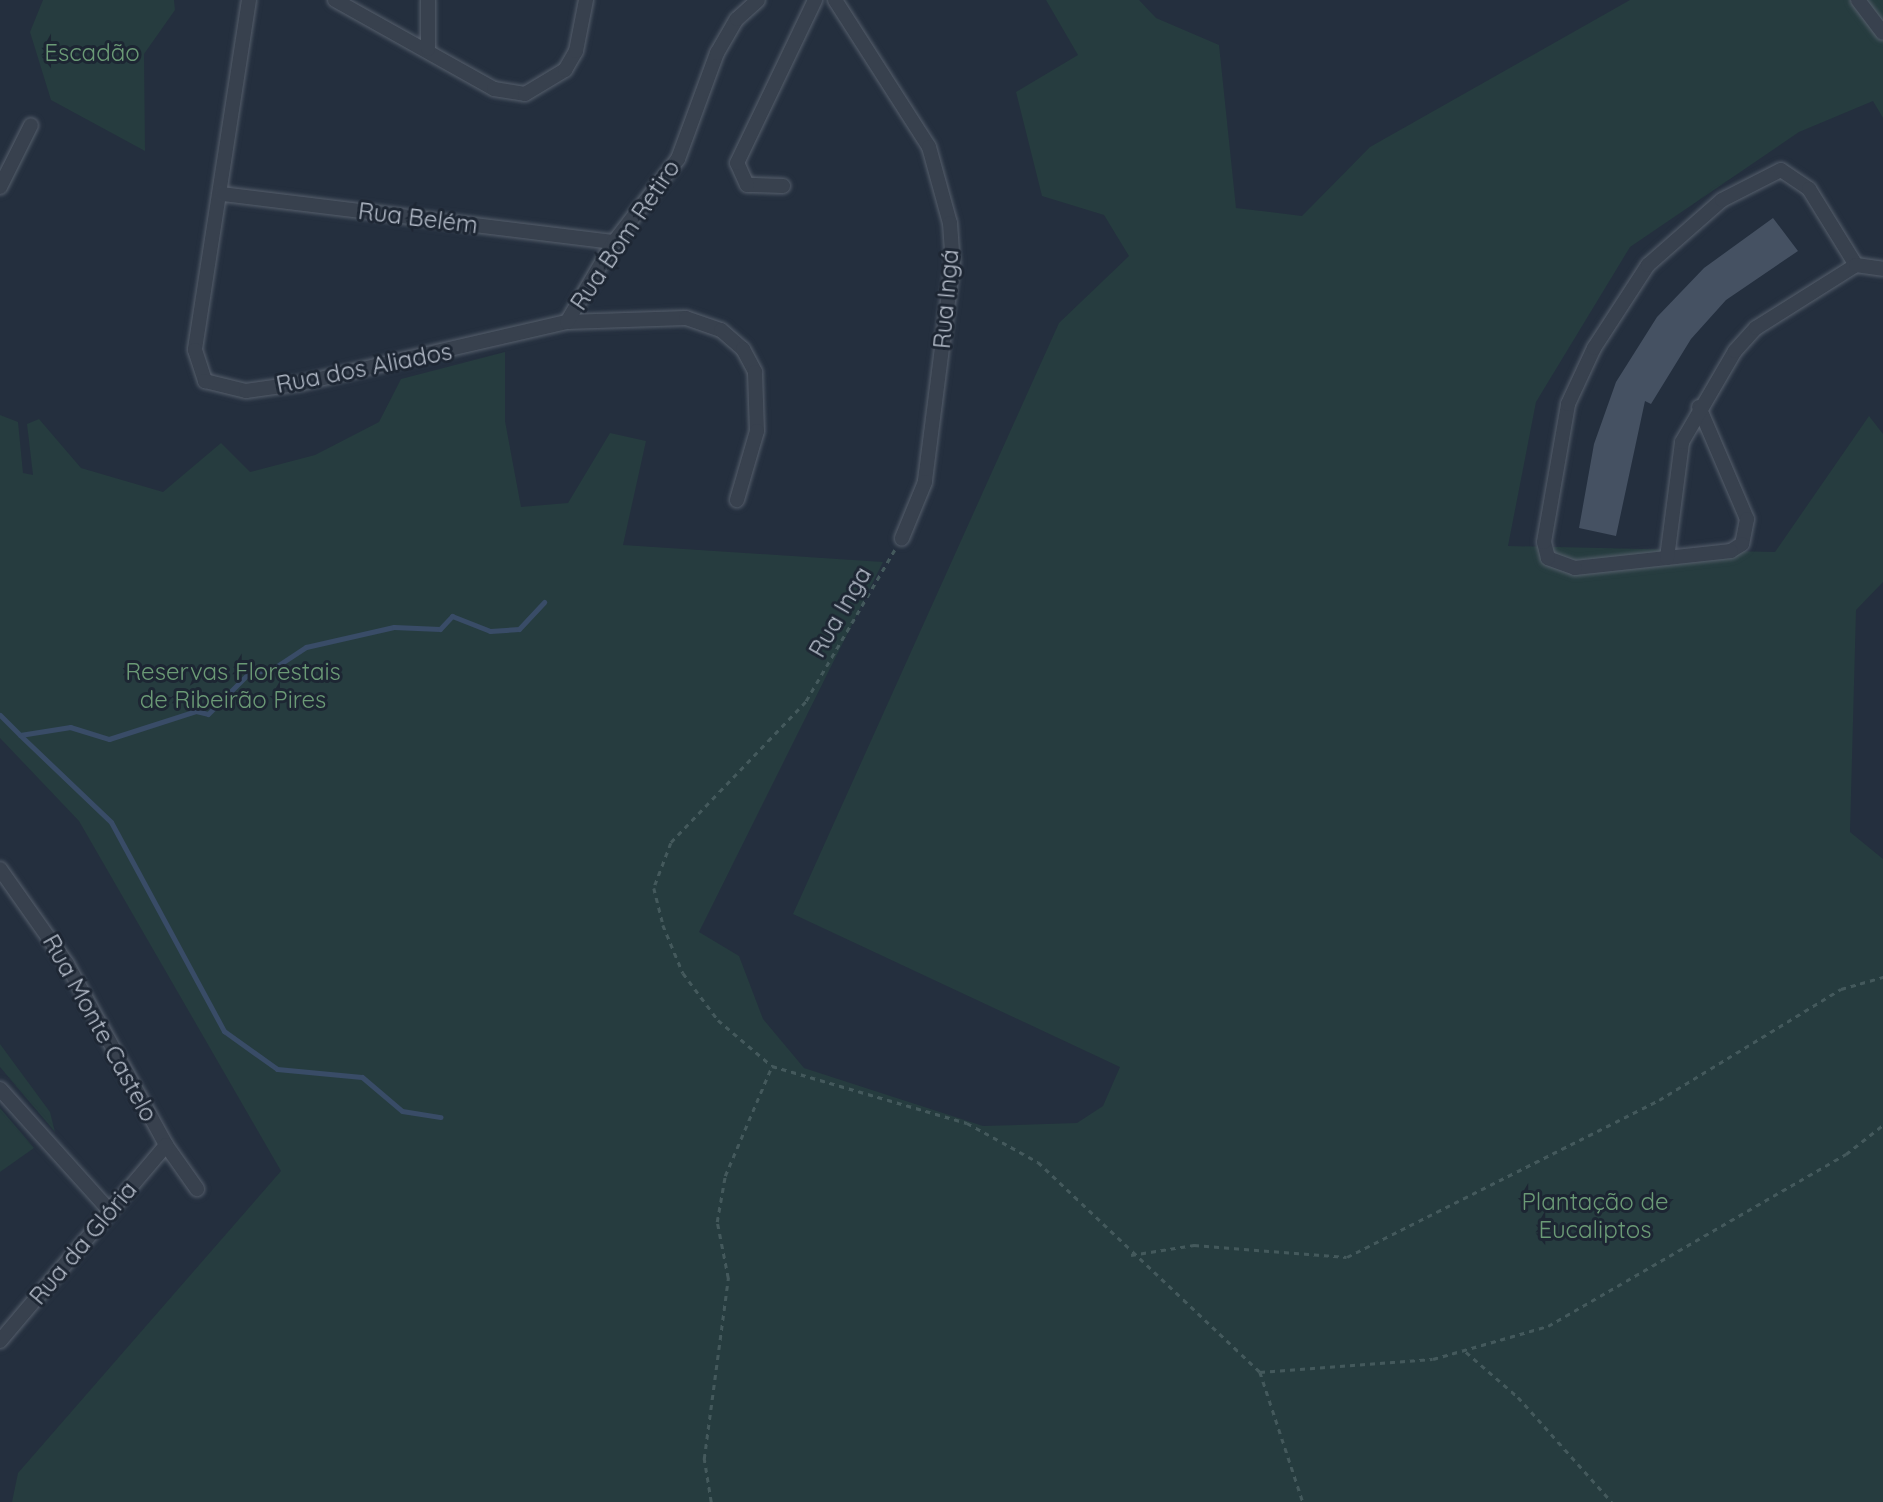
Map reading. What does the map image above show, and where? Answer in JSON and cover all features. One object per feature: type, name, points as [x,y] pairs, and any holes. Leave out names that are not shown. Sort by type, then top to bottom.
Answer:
[{"type":"street","name":"Rua dos Aliados","points":[[248,0],[222,194],[195,349],[196,370],[222,387],[302,383],[567,322],[686,318],[721,330],[743,349],[761,398],[737,500]]},
{"type":"street","points":[[335,0],[428,49],[494,89],[525,94],[565,70],[576,51],[586,0]]},
{"type":"street","points":[[428,0],[428,49]]},
{"type":"street","name":"Rua Bom Retiro","points":[[567,322],[614,242],[678,159],[717,53],[737,19],[758,0]]},
{"type":"street","points":[[783,186],[747,185],[737,163],[815,0]]},
{"type":"street","name":"Rua Ingá","points":[[835,0],[929,148],[950,223],[953,262],[925,482],[902,538]]},
{"type":"street","points":[[1858,0],[1883,33]]},
{"type":"street","points":[[0,187],[32,125]]},
{"type":"street","points":[[1699,407],[1748,533],[1731,551],[1576,568],[1548,558],[1544,542],[1568,404],[1626,295],[1648,265],[1722,200],[1781,170],[1809,189],[1856,265]]},
{"type":"street","name":"Rua Belém","points":[[222,194],[614,242]]},
{"type":"street","points":[[1667,558],[1675,473],[1699,407],[1756,328],[1856,265],[1883,269]]},
{"type":"street","name":"Rua Monte Castelo","points":[[0,869],[68,964],[166,1145],[197,1189]]},
{"type":"street","points":[[0,1089],[108,1210]]},
{"type":"street","name":"Rua da Glória","points":[[0,1341],[108,1210],[166,1145]]},
{"type":"path","name":"Rua Inga","points":[[772,1066],[718,1020],[683,973],[654,888],[671,843],[806,702],[902,538]]},
{"type":"path","points":[[1131,1255],[1214,1245],[1293,1257],[1346,1257],[1659,1100],[1841,989],[1883,977]]},
{"type":"path","points":[[711,1502],[704,1459],[728,1278],[717,1222],[724,1176],[772,1066],[1008,1141],[1038,1163],[1131,1255],[1260,1371],[1303,1502]]},
{"type":"path","points":[[1260,1371],[1466,1352],[1548,1326],[1836,1160],[1883,1125]]},
{"type":"path","points":[[1466,1352],[1518,1397],[1612,1502]]},
{"type":"green space","name":"Escadão","points":[[43,0],[174,0],[175,10],[144,54],[145,151],[51,100],[30,32]]},
{"type":"green space","points":[[1046,0],[1139,0],[1156,18],[1219,45],[1236,208],[1302,216],[1370,147],[1630,0],[1883,0],[1883,118],[1873,101],[1799,132],[1630,247],[1536,402],[1508,546],[1775,552],[1869,416],[1883,434],[1883,582],[1856,610],[1850,832],[1883,859],[1883,1502],[12,1502],[18,1473],[281,1171],[79,821],[0,738],[0,415],[18,422],[23,473],[33,475],[27,424],[39,419],[81,468],[163,492],[221,443],[250,472],[315,455],[379,422],[401,379],[505,352],[505,421],[521,507],[568,503],[610,433],[646,441],[623,545],[883,562],[699,932],[739,956],[763,1019],[804,1068],[983,1126],[1077,1123],[1103,1106],[1120,1067],[793,914],[1059,323],[1129,256],[1104,215],[1042,196],[1016,92],[1078,55]]},
{"type":"green space","points":[[0,1044],[50,1112],[55,1132],[0,1067]]},
{"type":"green space","points":[[0,1108],[34,1148],[0,1172]]},
{"type":"building","points":[[1773,218],[1798,251],[1726,300],[1691,339],[1651,404],[1645,401],[1616,536],[1579,528],[1594,444],[1616,382],[1657,317],[1704,268]]},
{"type":"waterway","points":[[0,715],[20,735],[70,727],[109,739],[196,711],[208,714],[250,672],[271,670],[306,647],[394,627],[440,629],[452,616],[490,631],[519,629],[544,602]]},
{"type":"waterway","points":[[21,736],[111,822],[224,1031],[277,1069],[362,1077],[402,1111],[441,1117]]},
{"type":"park label","name":"Reservas Florestais de Ribeirão Pires","points":[[233,686]]},
{"type":"park label","name":"Plantação de Eucaliptos","points":[[1595,1216]]}]
